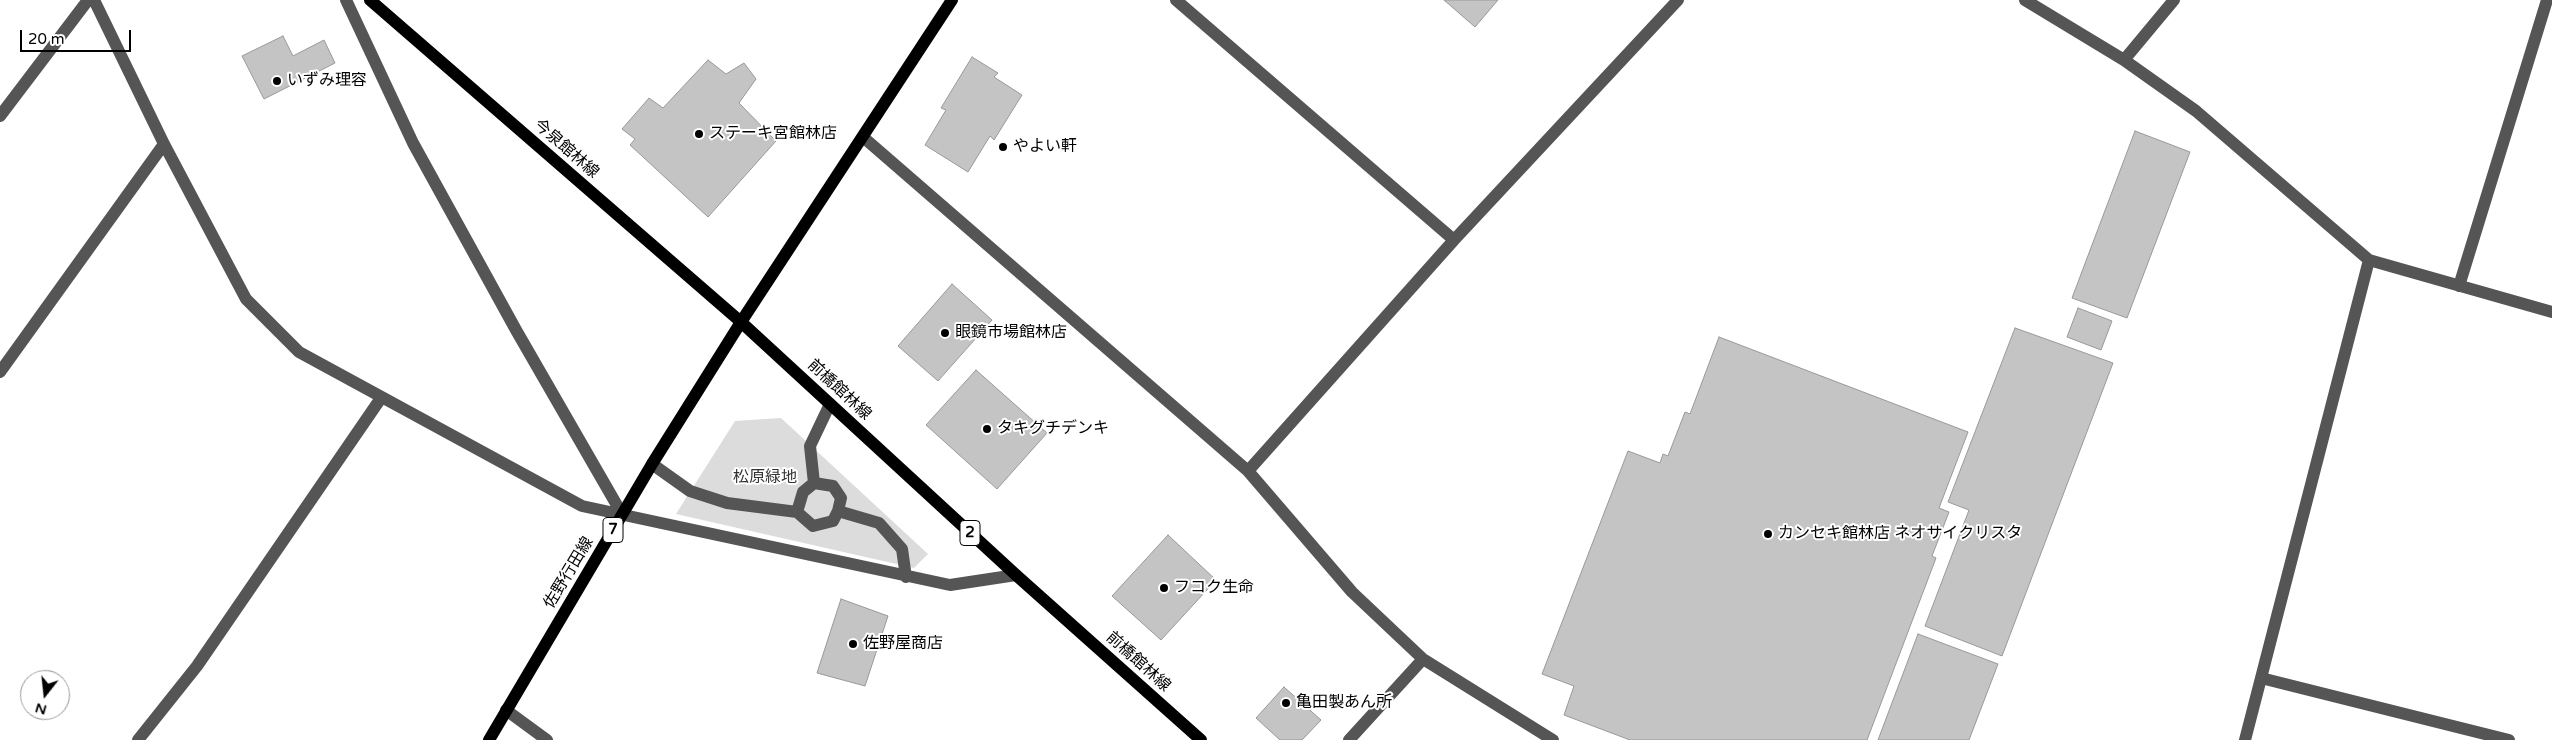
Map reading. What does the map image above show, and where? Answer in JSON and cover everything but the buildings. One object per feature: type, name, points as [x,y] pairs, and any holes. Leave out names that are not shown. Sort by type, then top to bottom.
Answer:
[{"type":"main road","name":"今泉館林線","points":[[370,0],[741,322]]},
{"type":"main road","points":[[741,322],[952,0]]},
{"type":"main road","name":"佐野行田線","points":[[489,740],[652,464],[741,322]]},
{"type":"main road","name":"前橋館林線","points":[[741,322],[1016,575],[1201,740]]},
{"type":"street","points":[[0,116],[88,0]]},
{"type":"street","points":[[94,0],[164,144],[246,299],[300,352],[381,398],[582,506],[950,585],[1016,575]]},
{"type":"street","points":[[346,0],[413,143],[516,330],[622,514]]},
{"type":"street","points":[[1176,0],[1454,240]]},
{"type":"street","points":[[1248,471],[1454,240],[1678,0]]},
{"type":"street","points":[[2025,0],[2124,60],[2196,111],[2369,260],[2552,312]]},
{"type":"street","points":[[2124,60],[2174,0]]},
{"type":"street","points":[[2458,286],[2547,0]]},
{"type":"street","points":[[864,137],[1248,471],[1352,592],[1424,659],[1553,740]]},
{"type":"street","points":[[0,372],[164,144]]},
{"type":"street","points":[[2245,740],[2369,260]]},
{"type":"street","points":[[138,740],[198,666],[381,398]]},
{"type":"street","points":[[814,483],[810,446],[830,404]]},
{"type":"street","points":[[652,464],[690,491],[727,503],[797,512],[814,526],[833,521],[841,498],[833,486],[814,483],[803,492],[797,512]]},
{"type":"street","points":[[838,511],[879,523],[902,549],[906,577]]},
{"type":"street","points":[[1349,740],[1424,659]]},
{"type":"street","points":[[2261,678],[2509,740]]},
{"type":"street","points":[[506,710],[547,740]]},
{"type":"green space","name":"松原緑地","points":[[781,418],[928,554],[914,568],[676,514],[735,421]]},
{"type":"place","name":"いずみ理容","points":[[277,81]]},
{"type":"place","name":"ステーキ宮館林店","points":[[699,134]]},
{"type":"place","name":"やよい軒","points":[[1003,147]]},
{"type":"place","name":"眼鏡市場館林店","points":[[945,333]]},
{"type":"place","name":"タキグチデンキ","points":[[987,429]]},
{"type":"place","name":"カンセキ館林店 ネオサイクリスタ","points":[[1768,534]]},
{"type":"place","name":"フコク生命","points":[[1164,588]]},
{"type":"place","name":"佐野屋商店","points":[[853,644]]},
{"type":"place","name":"亀田製あん所","points":[[1286,703]]}]
